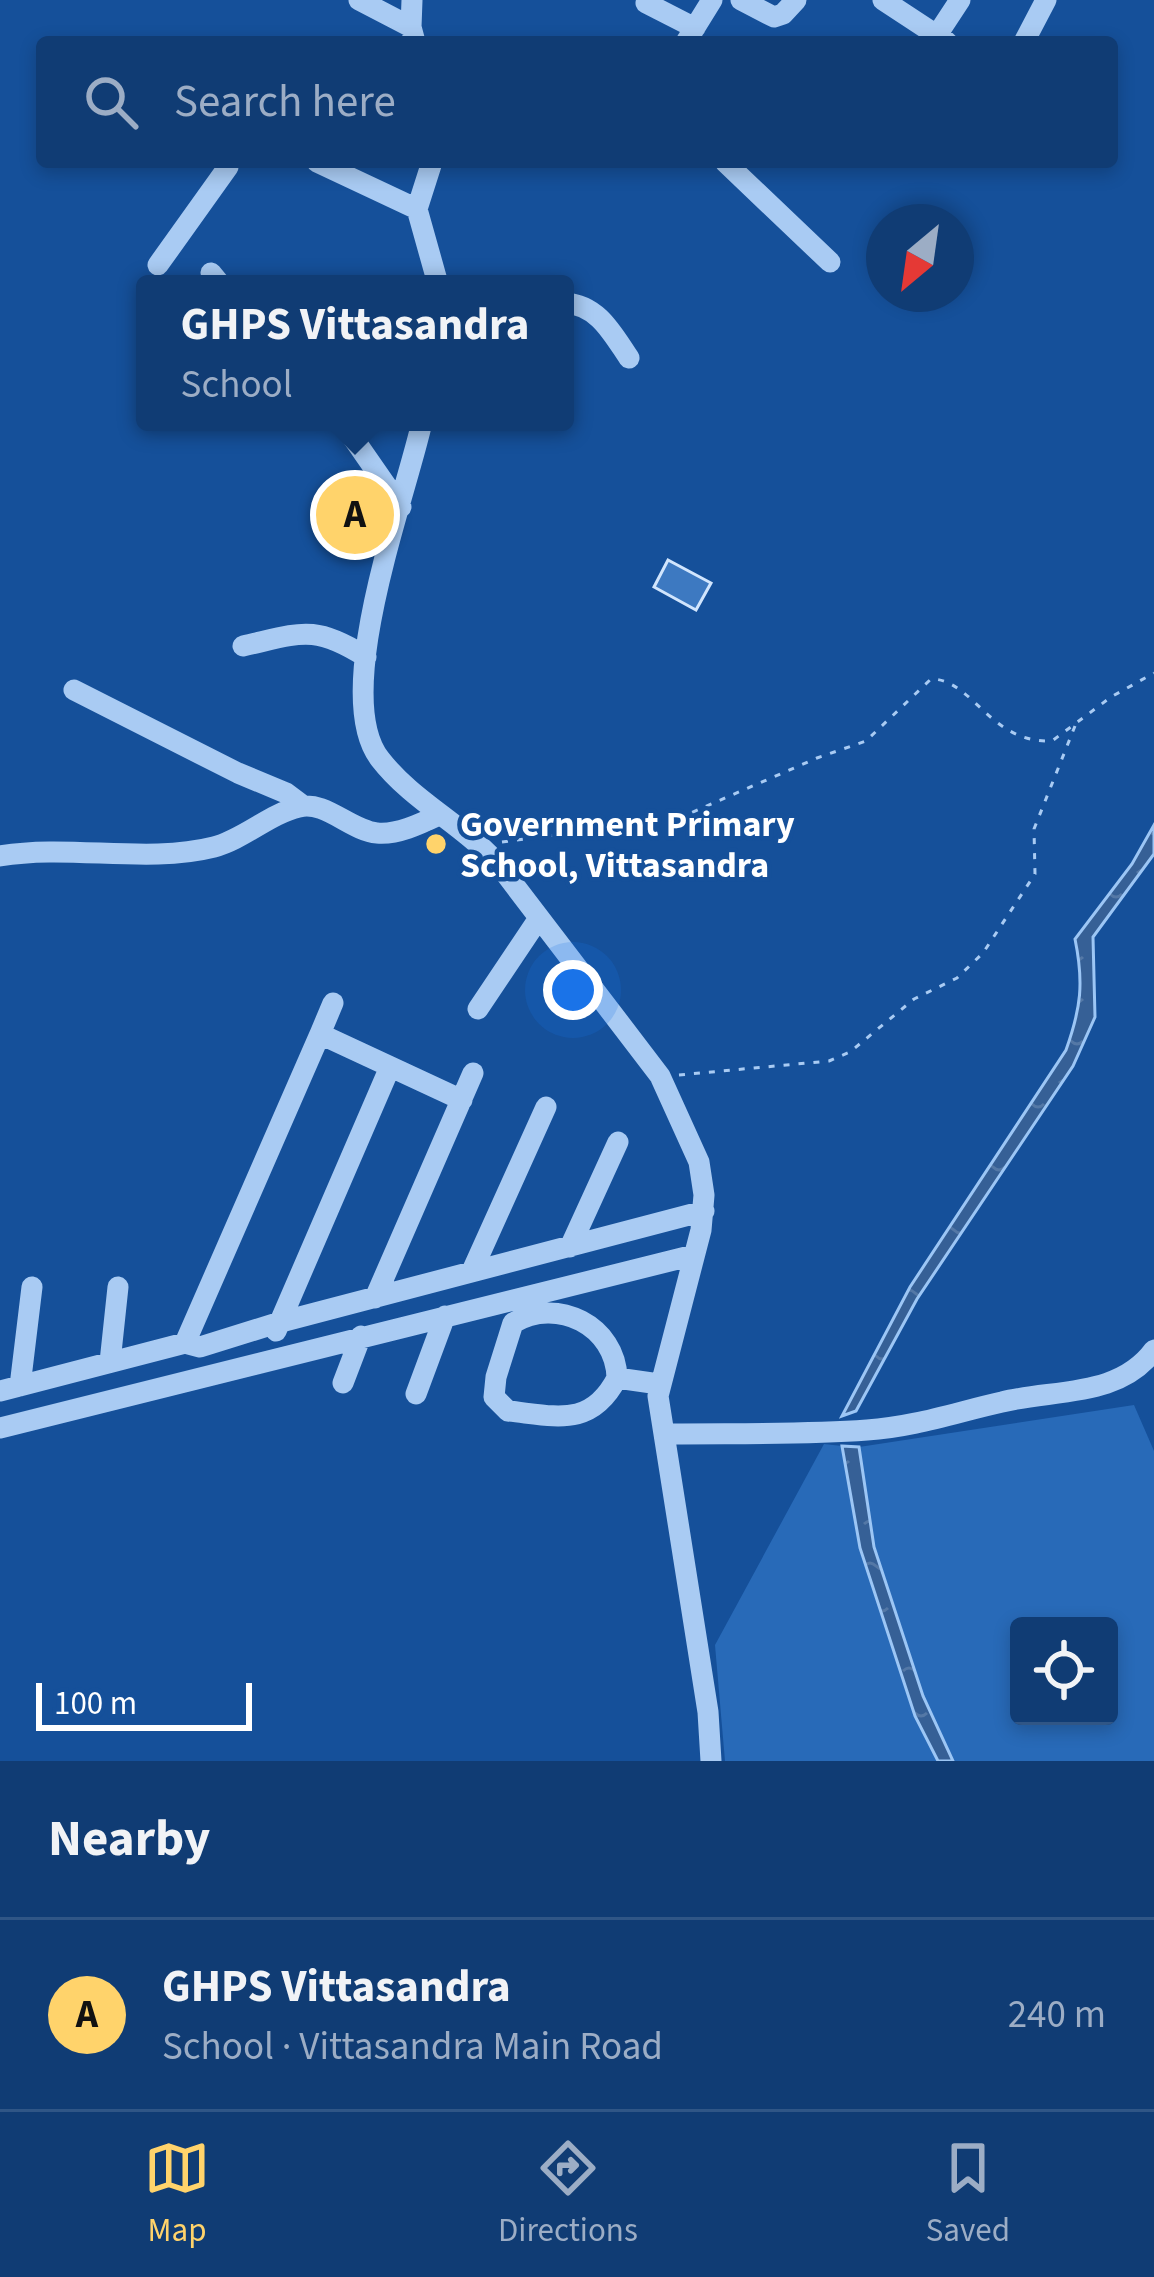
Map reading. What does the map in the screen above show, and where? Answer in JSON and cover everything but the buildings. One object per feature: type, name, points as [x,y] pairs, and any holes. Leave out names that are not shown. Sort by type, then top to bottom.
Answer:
[{"type":"street","points":[[359,0],[413,34]]},
{"type":"street","points":[[412,0],[413,34]]},
{"type":"street","points":[[646,3],[690,35],[712,0]]},
{"type":"street","points":[[741,0],[774,17],[796,0]]},
{"type":"street","points":[[883,0],[939,36]]},
{"type":"street","points":[[943,36],[960,0]]},
{"type":"street","points":[[1027,36],[1046,0]]},
{"type":"street","points":[[158,265],[223,168]]},
{"type":"street","points":[[330,168],[417,209]]},
{"type":"street","points":[[430,168],[417,209],[435,275]]},
{"type":"street","points":[[731,168],[830,262]]},
{"type":"street","points":[[574,304],[587,306],[606,323],[629,358]]},
{"type":"street","points":[[348,431],[401,507]]},
{"type":"street","points":[[420,431],[384,557],[366,657],[362,719],[366,737],[392,773],[485,851],[539,918],[660,1076],[694,1145],[704,1211],[659,1384],[711,1761]]},
{"type":"street","points":[[243,646],[310,632],[334,637],[366,657]]},
{"type":"street","points":[[74,689],[286,793],[302,806],[322,810],[370,833],[384,834],[439,815]]},
{"type":"street","points":[[0,856],[26,851],[185,851],[218,846],[302,806]]},
{"type":"street","points":[[478,1009],[539,918]]},
{"type":"street","points":[[184,1343],[333,1004]]},
{"type":"street","points":[[320,1034],[462,1100]]},
{"type":"street","points":[[275,1357],[277,1322],[391,1067]]},
{"type":"street","points":[[375,1298],[473,1073]]},
{"type":"street","points":[[472,1271],[546,1107]]},
{"type":"street","points":[[570,1247],[617,1142]]},
{"type":"street","points":[[32,1287],[10,1388],[184,1343],[200,1347],[277,1322],[704,1211]]},
{"type":"street","points":[[0,1428],[694,1255]]},
{"type":"street","points":[[110,1362],[118,1287]]},
{"type":"street","points":[[526,1315],[575,1317],[597,1330],[613,1349],[617,1378],[606,1399],[588,1412],[562,1417],[508,1411],[494,1397],[513,1323],[526,1315]]},
{"type":"street","points":[[416,1394],[445,1316]]},
{"type":"street","points":[[343,1383],[361,1336]]},
{"type":"street","points":[[664,1434],[869,1430],[939,1420],[1004,1401],[1100,1387],[1130,1375],[1154,1350]]},
{"type":"street","points":[[617,1378],[659,1384]]},
{"type":"path","points":[[485,851],[506,840],[586,831],[647,832],[866,741],[931,679],[947,682],[1009,734],[1023,740],[1052,741],[1111,697],[1154,673]]},
{"type":"path","points":[[660,1076],[829,1060],[850,1052],[914,999],[957,978],[983,953],[1035,874],[1034,829],[1076,724]]},
{"type":"shaded area","points":[[1134,1405],[1154,1451],[1154,1761],[953,1761],[923,1696],[874,1547],[859,1447]]},
{"type":"shaded area","points":[[824,1444],[842,1446],[860,1548],[915,1716],[938,1761],[725,1761],[715,1645]]},
{"type":"water","points":[[1154,825],[1154,854],[1093,937],[1095,1017],[1073,1066],[917,1299],[856,1411],[842,1416],[910,1287],[1066,1050],[1080,995],[1075,939],[1132,864]]},
{"type":"water","points":[[842,1446],[859,1447],[874,1547],[923,1696],[953,1761],[938,1761],[915,1716],[860,1548]]},
{"type":"place","name":"GHPS Vittasandra","points":[[355,515]]},
{"type":"place","name":"Government Primary School, Vittasandra","points":[[436,844]]}]
